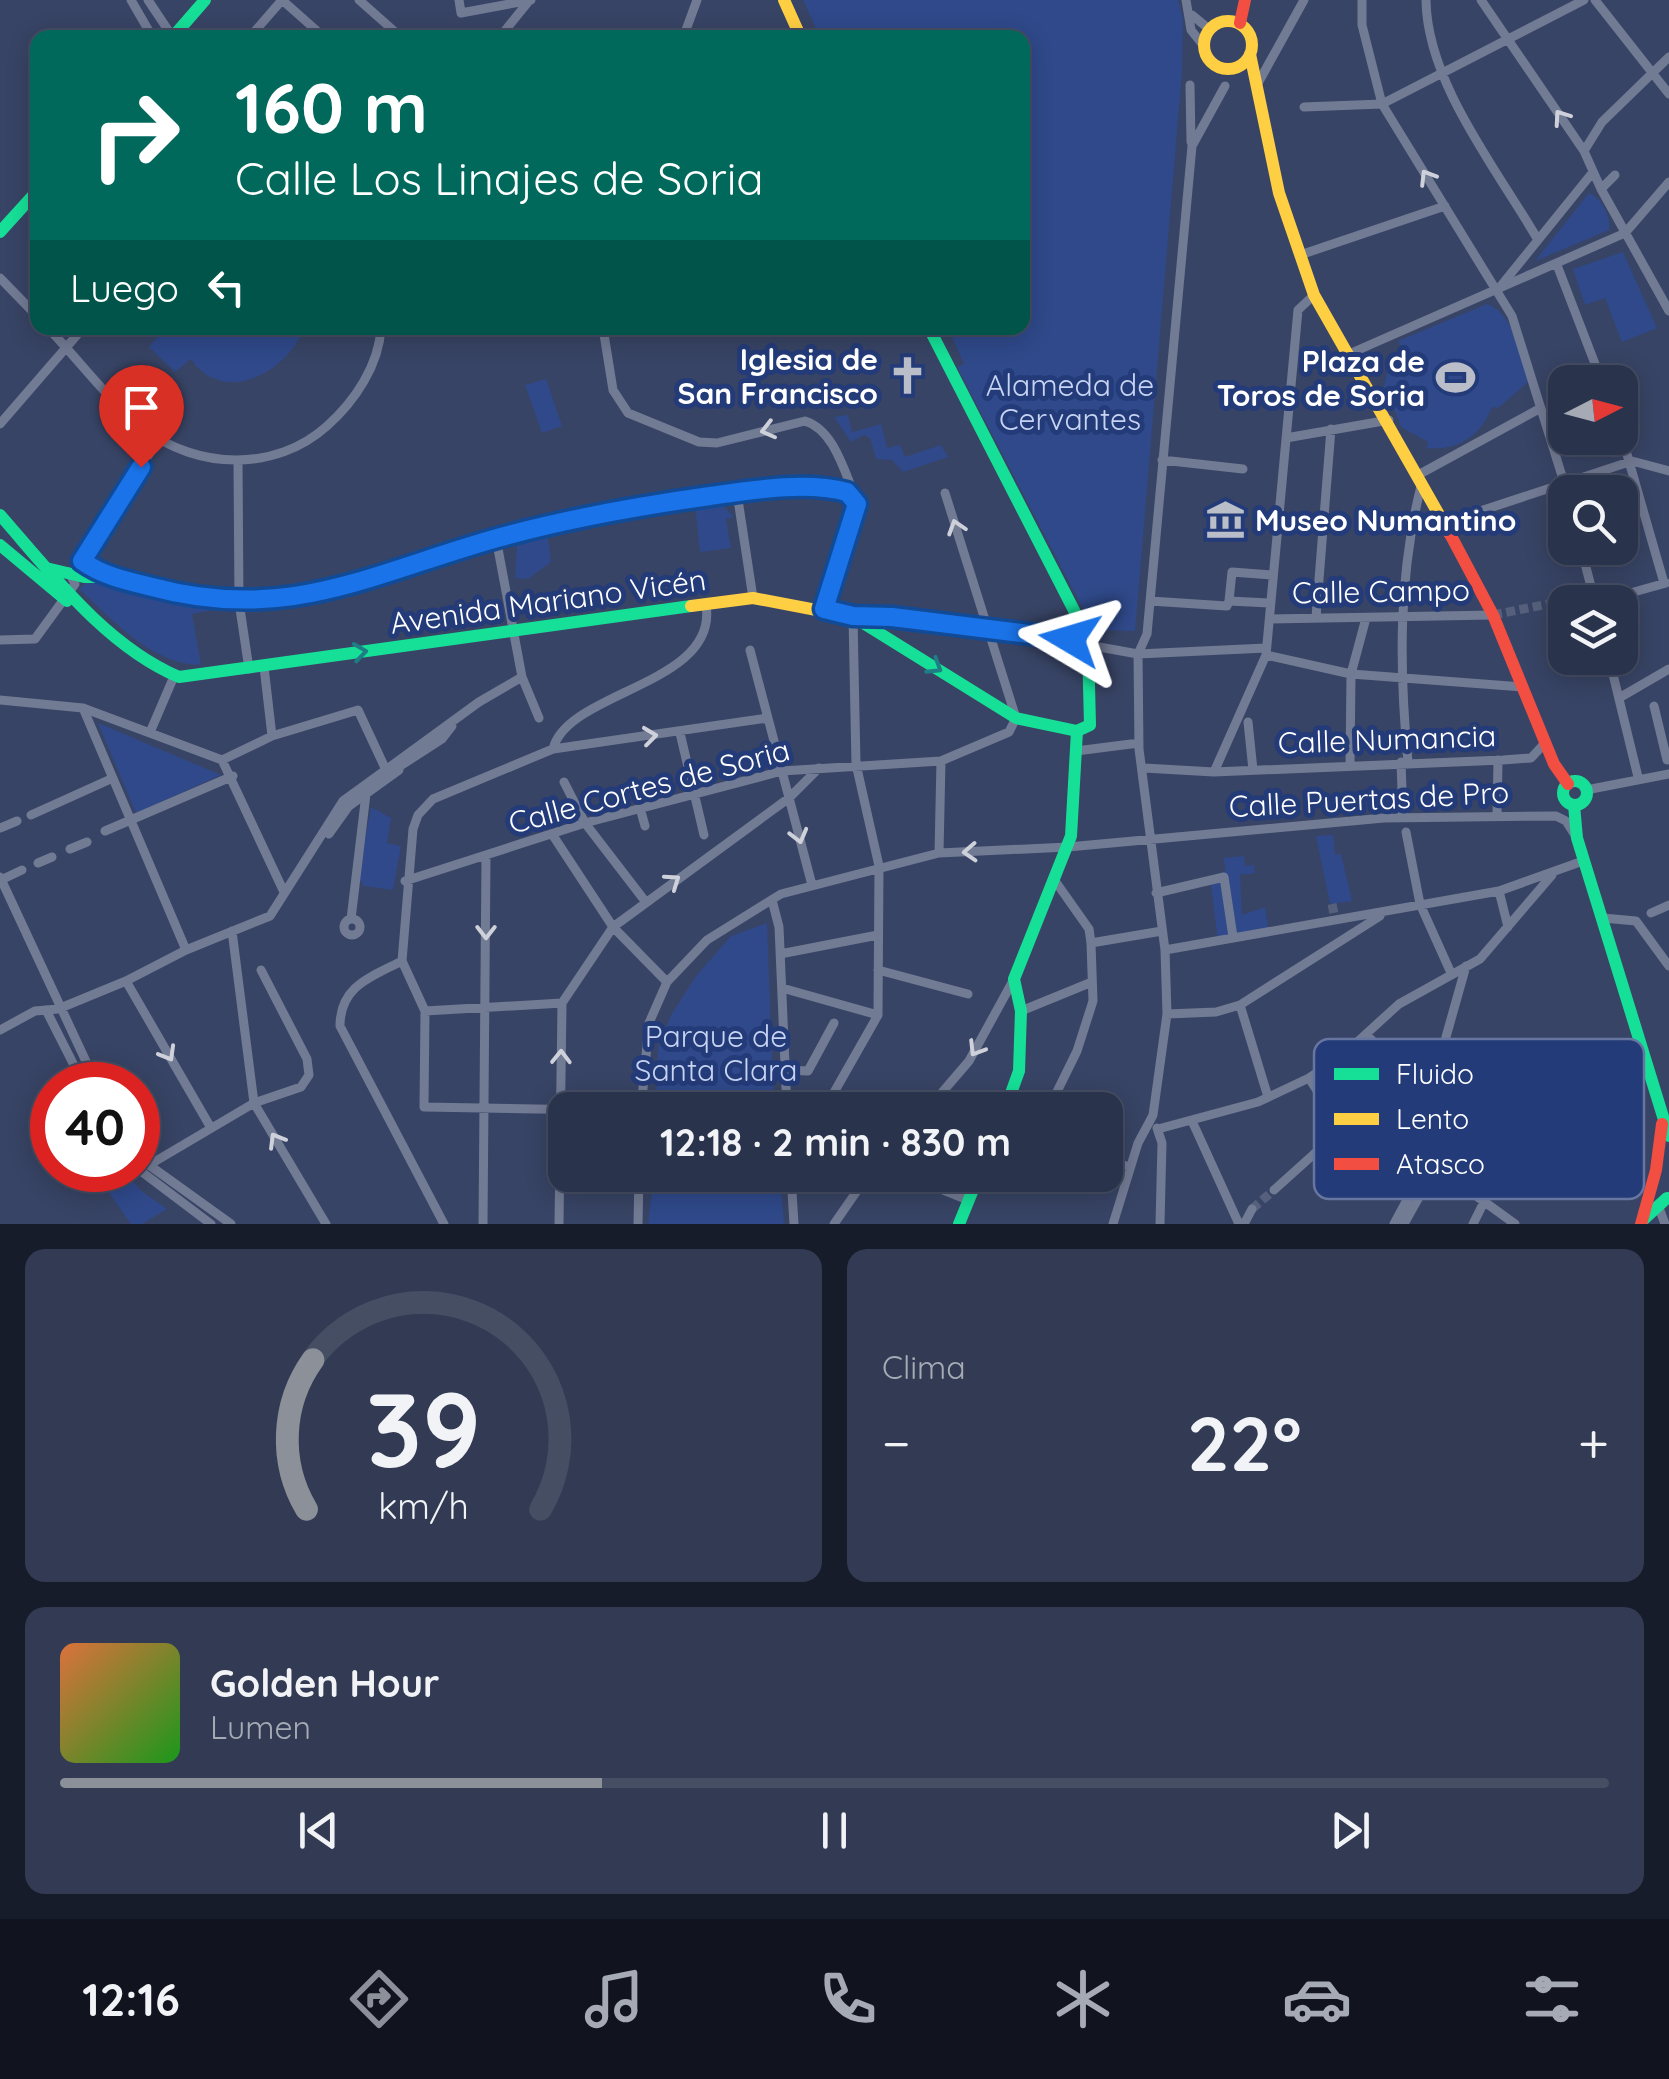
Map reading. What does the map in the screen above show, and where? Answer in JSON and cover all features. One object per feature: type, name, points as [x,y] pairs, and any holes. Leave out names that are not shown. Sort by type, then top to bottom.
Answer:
[{"type":"street","points":[[131,0],[149,30]]},
{"type":"street","points":[[148,0],[164,30]]},
{"type":"street","points":[[171,30],[194,0]]},
{"type":"street","points":[[172,30],[205,0]]},
{"type":"street","points":[[255,30],[282,0],[316,30]]},
{"type":"street","points":[[359,0],[393,30]]},
{"type":"street","points":[[459,0],[462,13],[531,0]]},
{"type":"street","points":[[505,30],[531,0]]},
{"type":"street","points":[[685,30],[697,0]]},
{"type":"street","points":[[784,0],[797,30]]},
{"type":"street","points":[[1186,0],[1192,30],[1217,67],[1235,68],[1255,85]]},
{"type":"street","points":[[1240,23],[1245,0]]},
{"type":"street","points":[[1255,85],[1304,0]]},
{"type":"street","points":[[1362,0],[1362,25],[1382,104],[1498,289],[1517,332],[1562,475]]},
{"type":"street","points":[[1426,0],[1426,23],[1441,75],[1538,240]]},
{"type":"street","points":[[1481,0],[1584,150],[1601,189],[1669,311]]},
{"type":"street","points":[[1304,107],[1382,104],[1509,42],[1584,0]]},
{"type":"street","points":[[1594,0],[1669,94]]},
{"type":"street","points":[[1191,14],[1209,29]]},
{"type":"street","points":[[1203,45],[1209,29],[1224,20],[1240,23],[1249,33],[1255,85],[1279,193],[1314,295],[1389,420],[1493,614],[1545,742],[1568,784]]},
{"type":"street","points":[[1235,68],[1250,54]]},
{"type":"street","points":[[1584,150],[1602,122],[1669,57]]},
{"type":"street","points":[[1113,1224],[1129,1167],[1153,1115],[1168,1014],[1166,950],[1140,746],[1142,654],[1148,634],[1192,146],[1190,85]]},
{"type":"street","points":[[1192,146],[1225,86]]},
{"type":"street","points":[[1498,289],[1593,172]]},
{"type":"street","points":[[1601,189],[1615,175]]},
{"type":"street","points":[[1350,354],[1626,233],[1669,182]]},
{"type":"street","points":[[0,220],[30,188]]},
{"type":"street","points":[[0,232],[30,199]]},
{"type":"street","points":[[1300,255],[1445,206]]},
{"type":"street","points":[[1525,256],[1536,274]]},
{"type":"street","points":[[1557,265],[1595,365]]},
{"type":"street","points":[[0,278],[30,309]]},
{"type":"street","points":[[1218,772],[1266,652],[1298,310],[1314,295]]},
{"type":"street","points":[[55,335],[135,421],[159,439],[185,452],[238,461],[280,456],[317,435],[352,404],[381,335]]},
{"type":"street","points":[[0,424],[77,335]]},
{"type":"street","points":[[604,335],[613,390],[628,413],[699,442],[717,443],[805,421],[816,424],[836,450],[857,508],[824,609]]},
{"type":"street","points":[[853,616],[1016,718],[1077,732],[1090,725],[1088,645],[1081,624],[933,335]]},
{"type":"street","points":[[1420,478],[1540,409]]},
{"type":"street","points":[[1286,438],[1389,420]]},
{"type":"street","points":[[1316,617],[1332,430]]},
{"type":"street","points":[[108,576],[82,561],[85,550],[159,439]]},
{"type":"street","points":[[1630,455],[1666,582],[1638,590]]},
{"type":"street","points":[[1162,460],[1243,469]]},
{"type":"street","points":[[238,461],[239,602],[272,736]]},
{"type":"street","points":[[1598,475],[1632,461],[1669,471]]},
{"type":"street","points":[[1402,818],[1402,618],[1420,478]]},
{"type":"street","points":[[46,568],[68,570],[80,576],[108,576],[184,596],[239,602],[332,591],[496,538],[587,514],[737,492],[821,489],[854,496]]},
{"type":"street","points":[[737,492],[753,598]]},
{"type":"street","points":[[1412,523],[1548,492]]},
{"type":"street","points":[[945,493],[1016,718]]},
{"type":"street","points":[[0,515],[68,596]]},
{"type":"street","points":[[496,538],[522,677],[539,718]]},
{"type":"street","points":[[0,545],[172,682],[151,730]]},
{"type":"street","points":[[0,640],[35,639],[68,596],[75,581],[68,570]]},
{"type":"street","points":[[1150,601],[1228,606],[1232,572],[1272,575]]},
{"type":"street","name":"Avenida Mariano Vicén","points":[[90,615],[173,676],[256,668],[753,598],[853,616]]},
{"type":"street","points":[[1228,602],[1269,603]]},
{"type":"street","points":[[553,749],[556,739],[582,714],[644,687],[704,638],[709,625],[706,604]]},
{"type":"street","name":"Calle Campo","points":[[1270,619],[1493,614]]},
{"type":"street","points":[[853,616],[988,628],[1142,654],[1266,652],[1351,674],[1522,687]]},
{"type":"street","points":[[834,1092],[878,1015],[879,866],[856,764],[853,616]]},
{"type":"street","points":[[1350,764],[1351,674],[1366,618]]},
{"type":"street","points":[[1070,639],[1081,624]]},
{"type":"street","points":[[750,650],[812,885]]},
{"type":"street","name":"Avenida Mariano Vicén","points":[[172,682],[217,679],[256,668]]},
{"type":"street","points":[[1619,698],[1669,670]]},
{"type":"street","points":[[1613,675],[1638,777]]},
{"type":"street","points":[[0,1030],[35,1011],[58,1009],[270,916],[343,802],[460,716],[522,677]]},
{"type":"street","points":[[0,700],[82,708],[151,730],[222,760],[233,776],[284,892]]},
{"type":"street","points":[[1654,706],[1667,760]]},
{"type":"street","points":[[82,708],[186,950]]},
{"type":"street","points":[[222,760],[272,736],[358,710],[386,770]]},
{"type":"street","points":[[312,849],[323,841],[349,806],[442,739],[460,716]]},
{"type":"street","points":[[548,1110],[424,1107],[424,1011],[402,960],[406,880],[412,829],[418,815],[433,799],[553,749],[768,718]]},
{"type":"street","name":"Calle Cortes de Soria","points":[[406,880],[640,808],[782,772],[941,760],[1008,732],[1016,718]]},
{"type":"street","points":[[1248,722],[1253,770]]},
{"type":"street","points":[[680,732],[704,836]]},
{"type":"street","points":[[942,1092],[969,1061],[1014,979],[1069,842],[1077,732]]},
{"type":"street","name":"Calle Numancia","points":[[1144,768],[1218,772],[1531,758],[1545,742]]},
{"type":"street","points":[[1076,751],[1140,746]]},
{"type":"street","points":[[940,853],[941,760]]},
{"type":"street","points":[[1495,760],[1497,816]]},
{"type":"street","points":[[560,1092],[562,1003],[613,927],[789,798],[820,768]]},
{"type":"street","points":[[386,770],[399,770]]},
{"type":"street","points":[[1586,790],[1669,774]]},
{"type":"street","points":[[105,830],[233,776]]},
{"type":"street","points":[[1656,776],[1669,783]]},
{"type":"street","points":[[31,816],[112,778]]},
{"type":"street","points":[[564,782],[585,824],[645,901]]},
{"type":"street","points":[[1568,784],[1580,783],[1586,790]]},
{"type":"street","points":[[1568,784],[1563,794],[1574,805],[1576,838],[1640,1039]]},
{"type":"street","points":[[1574,805],[1584,800],[1586,790]]},
{"type":"street","points":[[351,919],[366,794]]},
{"type":"street","points":[[640,808],[645,826]]},
{"type":"street","name":"Calle Puertas de Pro","points":[[667,982],[707,940],[772,900],[879,866],[940,853],[1402,818],[1556,816],[1566,821],[1576,838]]},
{"type":"street","points":[[0,828],[17,821]]},
{"type":"street","points":[[1406,832],[1420,904],[1452,973]]},
{"type":"street","points":[[552,834],[613,927],[667,982],[649,1023],[642,1092]]},
{"type":"street","points":[[70,849],[86,842]]},
{"type":"street","points":[[38,864],[52,857]]},
{"type":"street","points":[[483,1224],[486,857]]},
{"type":"street","points":[[1166,950],[1334,917],[1386,912],[1499,891],[1552,875],[1583,860]]},
{"type":"street","points":[[22,870],[1,878],[84,1062]]},
{"type":"street","points":[[1363,1039],[1399,1004],[1480,959],[1552,875]]},
{"type":"street","points":[[1156,893],[1224,877],[1233,936]]},
{"type":"street","points":[[1053,878],[1089,928],[1093,1001],[1083,1035],[1056,1092]]},
{"type":"street","points":[[1499,891],[1508,927]]},
{"type":"street","points":[[772,900],[780,954],[786,1092]]},
{"type":"street","points":[[1651,914],[1669,905]]},
{"type":"street","points":[[1168,1014],[1216,1012],[1240,1005],[1386,912]]},
{"type":"street","points":[[1602,918],[1636,921],[1669,966]]},
{"type":"street","points":[[232,931],[254,1103],[326,1224]]},
{"type":"street","points":[[1091,943],[1162,931]]},
{"type":"street","points":[[780,954],[878,935]]},
{"type":"street","points":[[402,960],[354,986],[343,999],[340,1026],[444,1224]]},
{"type":"street","points":[[1446,1039],[1466,966]]},
{"type":"street","points":[[160,1158],[254,1103],[302,1086],[309,1075],[307,1059],[260,970]]},
{"type":"street","points":[[878,970],[968,994]]},
{"type":"street","points":[[1011,1092],[1019,1070],[1022,1012],[1014,979]]},
{"type":"street","points":[[126,981],[210,1128]]},
{"type":"street","points":[[1022,1012],[1092,982]]},
{"type":"street","points":[[782,988],[878,1015]]},
{"type":"street","points":[[424,1011],[562,1003]]},
{"type":"street","points":[[1240,1005],[1268,1097]]},
{"type":"street","points":[[46,1010],[72,1062]]},
{"type":"street","points":[[784,1070],[808,1071],[834,1023]]},
{"type":"street","points":[[1368,1035],[1372,1039]]},
{"type":"street","points":[[1644,1052],[1669,1136]]},
{"type":"street","points":[[1158,1129],[1268,1097],[1314,1074]]},
{"type":"street","points":[[1309,1078],[1314,1086]]},
{"type":"street","points":[[1662,1109],[1658,1193],[1665,1200],[1665,1224]]},
{"type":"street","points":[[1153,1115],[1162,1144],[1160,1224]]},
{"type":"street","points":[[1197,1120],[1210,1166],[1242,1224],[1252,1209]]},
{"type":"street","points":[[1274,1190],[1314,1154]]},
{"type":"street","points":[[1123,1165],[1129,1167]]},
{"type":"street","points":[[1642,1222],[1659,1172]]},
{"type":"street","points":[[160,1174],[227,1223]]},
{"type":"street","points":[[160,1186],[211,1224]]},
{"type":"street","points":[[559,1192],[559,1224]]},
{"type":"street","points":[[638,1224],[639,1192]]},
{"type":"street","points":[[792,1192],[794,1224]]},
{"type":"street","points":[[834,1224],[856,1192]]},
{"type":"street","points":[[948,1192],[968,1200]]},
{"type":"street","points":[[959,1224],[972,1192]]},
{"type":"street","points":[[1394,1224],[1408,1199]]},
{"type":"street","points":[[1404,1224],[1418,1199]]},
{"type":"street","points":[[1474,1224],[1485,1200],[1514,1224]]},
{"type":"street","points":[[1642,1222],[1665,1200]]},
{"type":"green space","name":"Alameda de Cervantes","points":[[803,0],[1178,0],[1183,18],[1182,73],[1135,631],[1094,630],[957,367],[964,364],[951,335],[1030,335],[1030,30],[817,30]]},
{"type":"green space","points":[[1589,193],[1604,208],[1609,230],[1535,261]]},
{"type":"green space","points":[[1623,252],[1657,328],[1622,342],[1605,298],[1585,305],[1573,269]]},
{"type":"green space","name":"Plaza de Toros de Soria","points":[[1487,304],[1510,326],[1528,382],[1498,408],[1492,407],[1482,426],[1467,440],[1449,447],[1427,448],[1428,442],[1401,427],[1388,394],[1382,394],[1389,365],[1403,349],[1398,341]]},
{"type":"green space","points":[[159,335],[300,335],[284,359],[269,370],[236,382],[204,373],[191,359],[175,372],[149,347]]},
{"type":"green space","points":[[546,379],[562,426],[542,433],[525,385]]},
{"type":"green space","points":[[848,415],[852,432],[881,424],[887,448],[900,445],[905,457],[941,445],[948,457],[903,472],[892,460],[876,459],[870,438],[864,435],[851,442],[834,417]]},
{"type":"green space","points":[[718,501],[734,517],[726,519],[731,548],[700,552],[695,504]]},
{"type":"green space","points":[[548,537],[551,562],[528,579],[515,578],[517,545]]},
{"type":"green space","points":[[98,581],[214,610],[192,614],[201,665],[166,657],[134,639],[79,589],[87,582]]},
{"type":"green space","points":[[98,723],[221,775],[136,813]]},
{"type":"green space","points":[[371,807],[391,818],[387,843],[401,846],[393,890],[364,886],[358,877]]},
{"type":"green space","points":[[1333,835],[1335,855],[1341,854],[1352,901],[1330,904],[1316,836]]},
{"type":"green space","points":[[1244,856],[1245,866],[1254,865],[1255,873],[1240,875],[1242,915],[1265,907],[1269,933],[1218,942],[1210,877],[1226,871],[1223,858]]},
{"type":"green space","name":"Parque de Santa Clara","points":[[767,923],[773,1092],[657,1092],[658,1048],[671,1015],[696,976],[731,936]]},
{"type":"green space","points":[[108,1192],[143,1192],[167,1209],[142,1224],[131,1224]]},
{"type":"green space","name":"Parque de Santa Clara","points":[[652,1192],[781,1192],[784,1224],[648,1224]]},
{"type":"tunnel","points":[[1493,615],[1548,604]]},
{"type":"tunnel","points":[[1332,904],[1334,914]]},
{"type":"tunnel","points":[[1252,1209],[1274,1190]]},
{"type":"traffic: fast","points":[[179,30],[205,0]]},
{"type":"traffic: fast","points":[[0,232],[30,199]]},
{"type":"traffic: fast","points":[[933,335],[1081,624],[1088,645],[1090,725],[1077,731]]},
{"type":"traffic: fast","points":[[46,568],[84,577],[113,577],[184,596],[257,603],[332,591],[587,514],[772,490],[798,491]]},
{"type":"traffic: fast","points":[[0,515],[104,627],[152,664],[179,677],[691,606]]},
{"type":"traffic: fast","points":[[0,545],[67,601]]},
{"type":"traffic: fast","points":[[855,618],[1016,718],[1077,731]]},
{"type":"traffic: fast","points":[[1011,1092],[1019,1071],[1021,1011],[1014,979],[1071,836],[1077,731]]},
{"type":"traffic: fast","points":[[1575,781],[1587,793],[1575,805],[1563,793],[1575,781]]},
{"type":"traffic: fast","points":[[1574,805],[1577,838],[1639,1039]]},
{"type":"traffic: fast","points":[[1644,1055],[1669,1136]]},
{"type":"traffic: fast","points":[[959,1224],[972,1192]]},
{"type":"traffic: fast","points":[[1644,1219],[1667,1198]]},
{"type":"traffic: slow","points":[[784,0],[797,30]]},
{"type":"traffic: slow","points":[[1228,21],[1245,28],[1252,45],[1245,62],[1228,69],[1211,62],[1204,45],[1211,28],[1228,21]]},
{"type":"traffic: slow","points":[[1250,54],[1279,193],[1314,295],[1450,534]]},
{"type":"traffic: slow","points":[[798,491],[847,493],[857,504],[823,609]]},
{"type":"traffic: slow","points":[[691,606],[753,598],[853,617],[988,628],[1088,645]]},
{"type":"traffic: jam","points":[[1240,23],[1245,0]]},
{"type":"traffic: jam","points":[[1450,534],[1493,615],[1554,764],[1568,784]]},
{"type":"traffic: jam","points":[[1641,1224],[1656,1170],[1662,1124]]},
{"type":"place","name":"Iglesia de San Francisco","points":[[908,376]]},
{"type":"place","name":"Plaza de Toros de Soria","points":[[1455,378]]},
{"type":"place","name":"Museo Numantino","points":[[1225,520]]},
{"type":"route","points":[[141,467],[85,550],[82,561],[108,576],[184,596],[257,602],[332,591],[496,538],[587,514],[737,492],[821,489],[847,492],[857,504],[824,609],[853,616],[892,617],[1070,639]]}]
